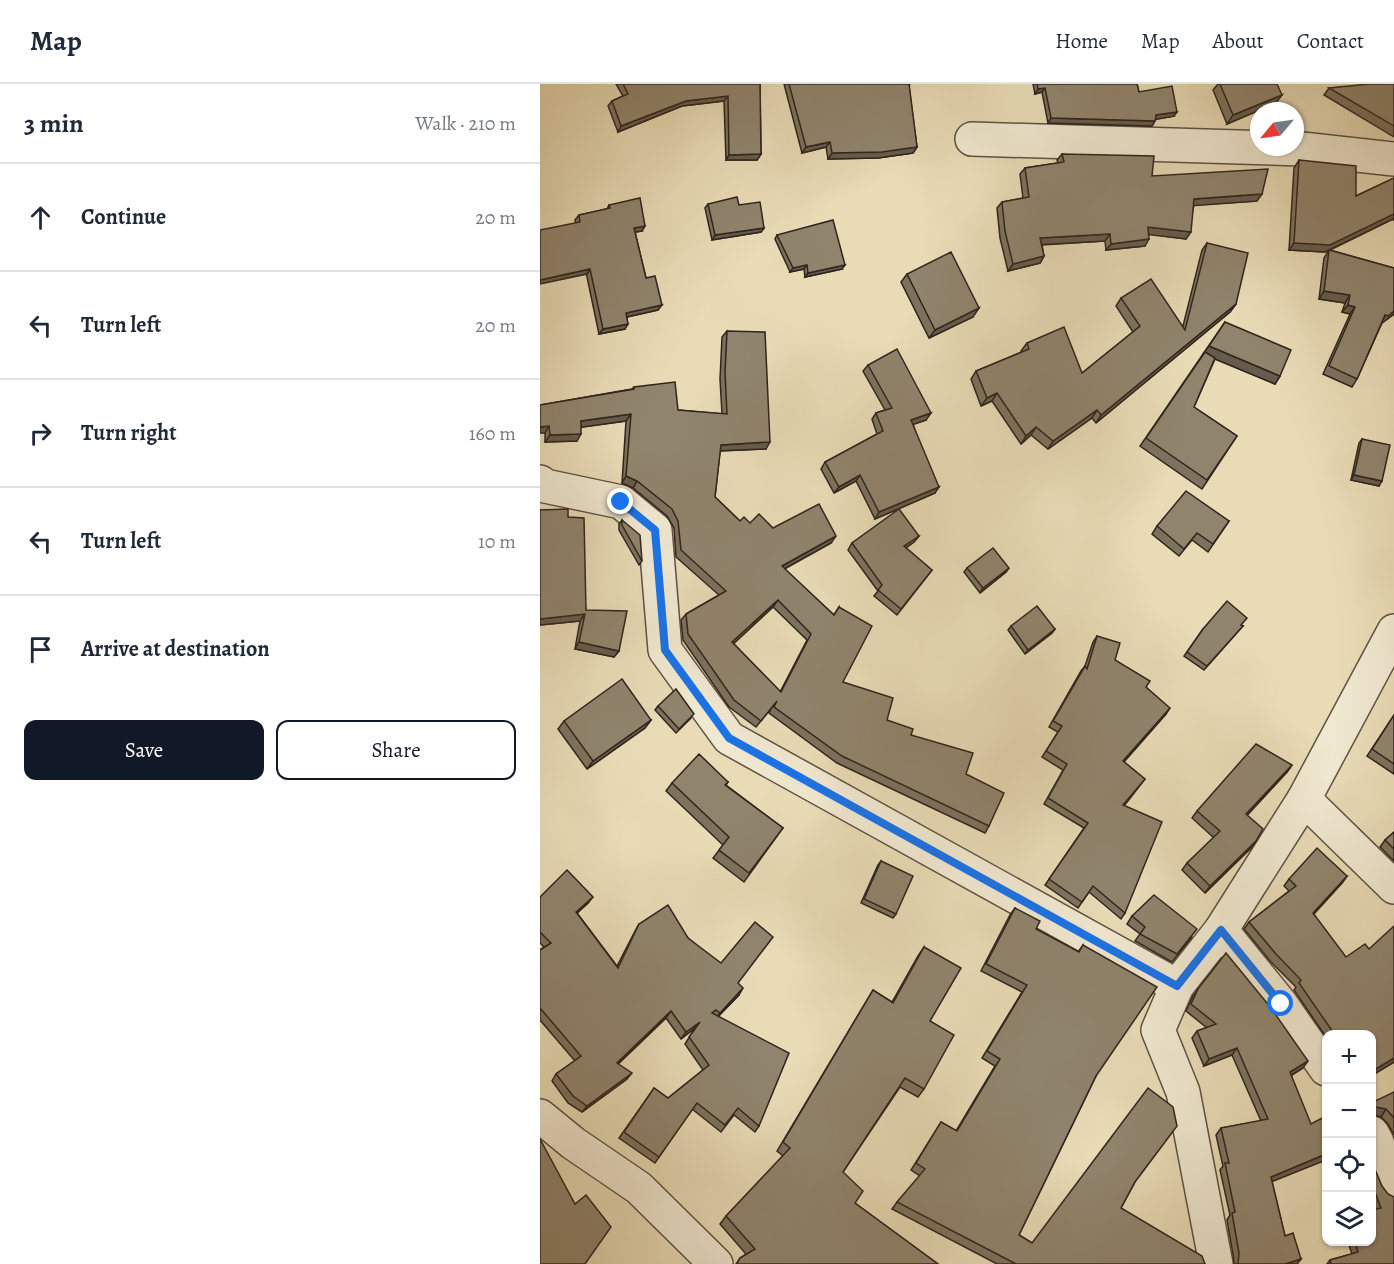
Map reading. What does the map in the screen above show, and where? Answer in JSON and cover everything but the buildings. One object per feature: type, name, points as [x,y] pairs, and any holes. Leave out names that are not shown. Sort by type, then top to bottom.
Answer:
[{"type":"street","points":[[972,140],[1302,149],[1394,159]]},
{"type":"street","points":[[540,482],[545,486],[621,502],[655,530],[665,650],[729,738],[1177,986]]},
{"type":"street","points":[[1216,1264],[1183,1092],[1158,1029],[1177,986],[1221,930],[1304,799],[1394,631]]},
{"type":"street","points":[[1304,799],[1394,887]]},
{"type":"street","points":[[1221,930],[1281,1004],[1322,1063]]},
{"type":"street","points":[[540,1116],[573,1143],[639,1188],[716,1264]]},
{"type":"street","points":[[1375,1138],[1394,1186]]},
{"type":"route","points":[[621,502],[655,530],[665,650],[729,738],[1177,986],[1221,930],[1281,1004]]}]
